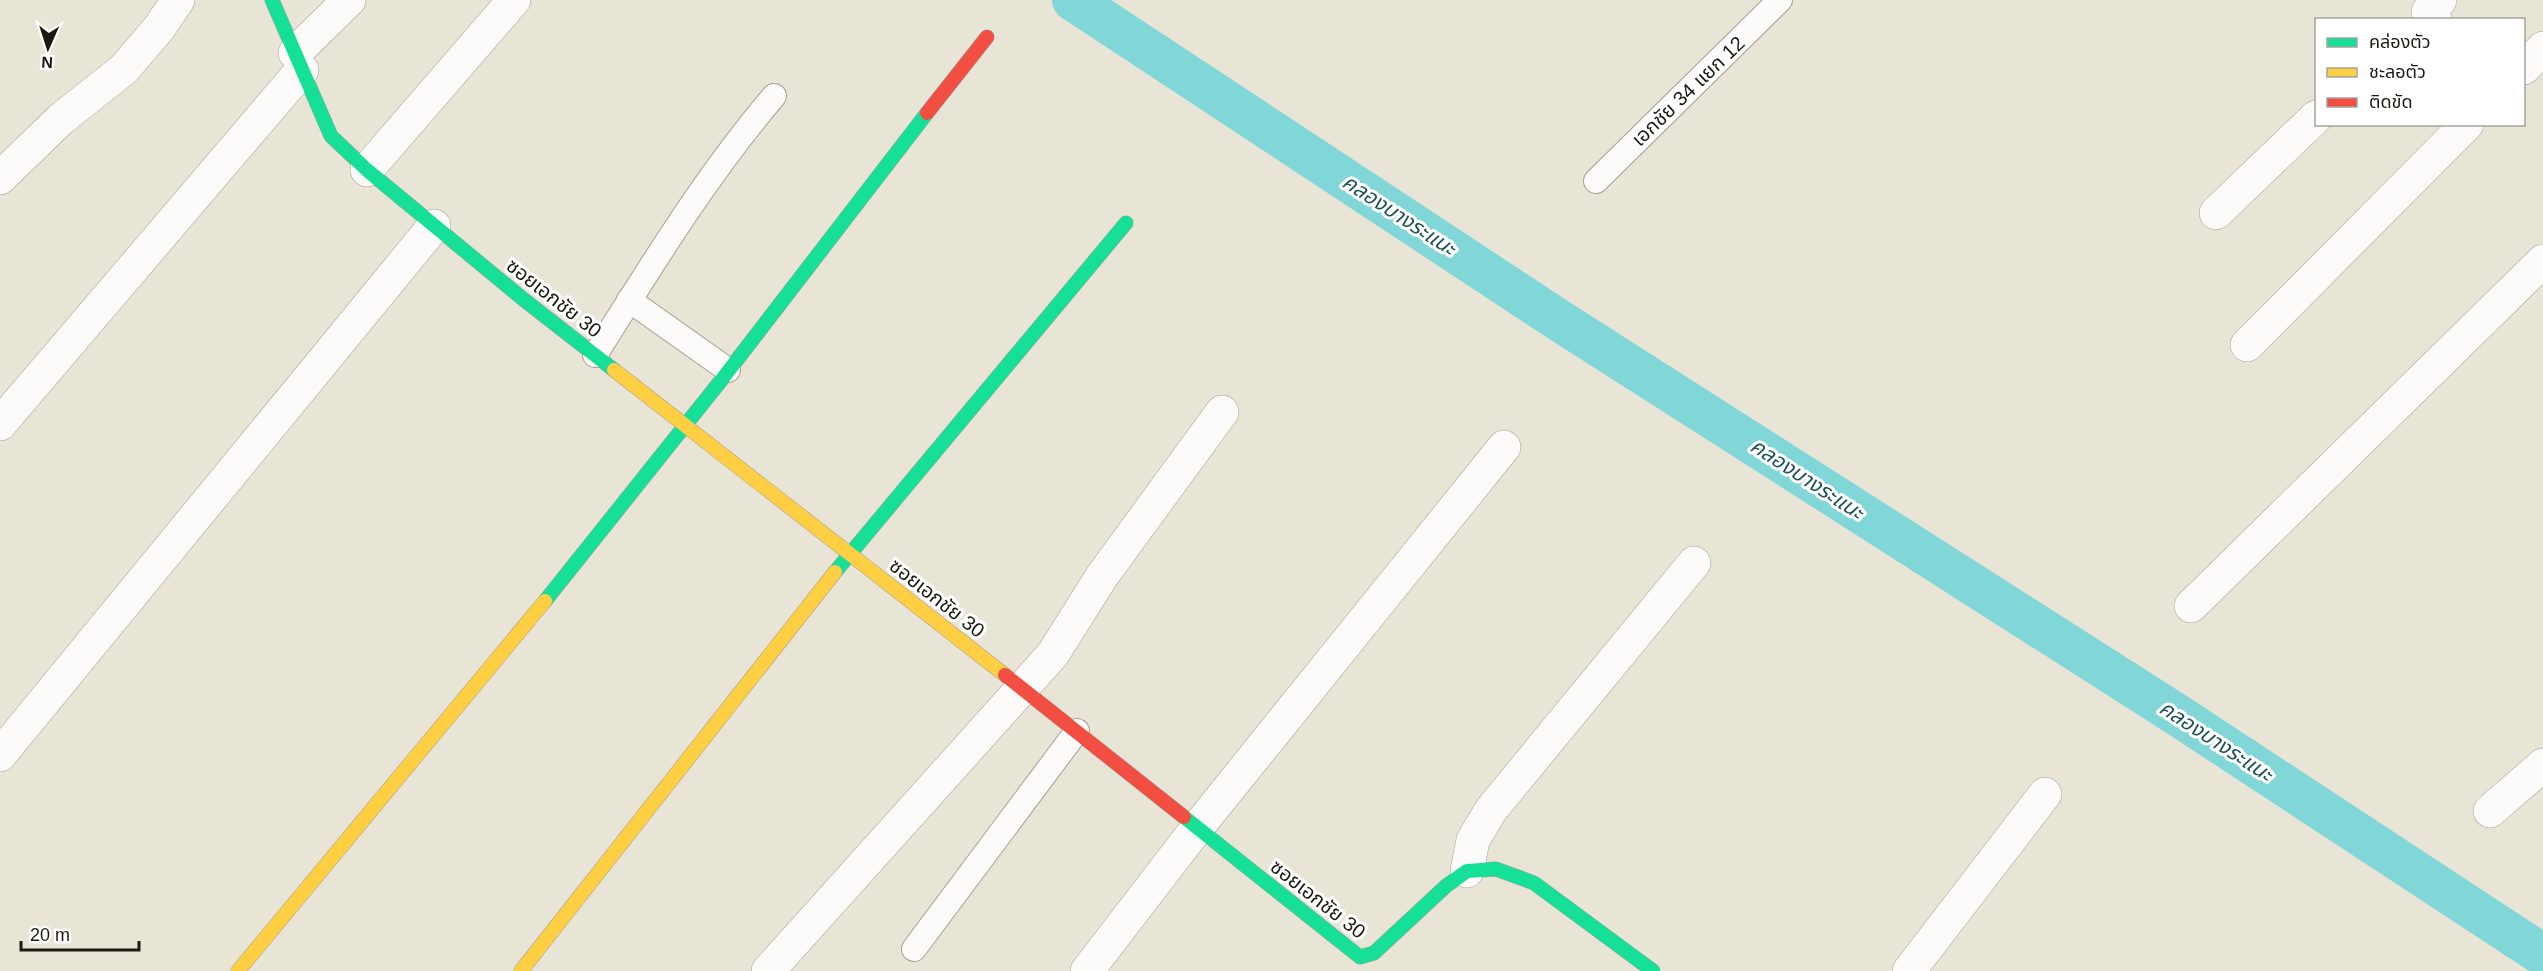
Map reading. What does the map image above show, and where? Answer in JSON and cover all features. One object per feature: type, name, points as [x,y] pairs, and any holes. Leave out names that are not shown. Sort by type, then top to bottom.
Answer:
[{"type":"street","points":[[0,178],[61,119],[124,69],[159,28],[178,0]]},
{"type":"street","name":"ซอยเอกชัย 30","points":[[272,0],[331,136],[367,170],[595,355],[1077,731],[1359,964],[1374,953],[1446,886],[1467,871]]},
{"type":"street","points":[[5,407],[349,0]]},
{"type":"street","points":[[367,170],[514,0]]},
{"type":"street","points":[[238,971],[361,825],[686,426],[889,158],[987,37]]},
{"type":"street","points":[[2525,66],[2543,48]]},
{"type":"street","points":[[2216,213],[2315,118]]},
{"type":"street","points":[[2247,345],[2465,126]]},
{"type":"street","points":[[521,971],[849,554],[1126,223]]},
{"type":"street","points":[[0,755],[434,226]]},
{"type":"street","points":[[2191,606],[2543,261]]},
{"type":"street","points":[[768,971],[1053,654],[1102,576],[1222,412]]},
{"type":"street","points":[[1087,971],[1197,828],[1504,447]]},
{"type":"street","points":[[1653,971],[1534,883],[1496,869],[1467,871],[1473,840],[1491,810],[1695,563]]},
{"type":"street","points":[[2490,811],[2543,765]]},
{"type":"street","points":[[1909,971],[2045,794]]},
{"type":"lane","name":"เอกชัย 34 แยก 12","points":[[1596,181],[1780,0]]},
{"type":"lane","points":[[595,355],[673,230],[728,151],[774,96]]},
{"type":"lane","points":[[630,300],[728,370]]},
{"type":"lane","points":[[914,949],[1077,731]]},
{"type":"waterway","name":"คลองบางระแนะ","points":[[1073,0],[1560,321],[2179,716],[2543,955]]},
{"type":"traffic: fast","points":[[272,0],[331,136],[367,170],[523,299],[614,370]]},
{"type":"traffic: fast","points":[[545,601],[723,378],[927,113]]},
{"type":"traffic: fast","points":[[835,572],[1126,223]]},
{"type":"traffic: fast","points":[[1184,817],[1360,957],[1374,953],[1446,886],[1467,871],[1496,869],[1534,883],[1653,971]]},
{"type":"traffic: slow","points":[[614,370],[1005,675]]},
{"type":"traffic: slow","points":[[521,971],[835,572]]},
{"type":"traffic: slow","points":[[238,971],[545,601]]},
{"type":"traffic: jam","points":[[927,113],[987,37]]},
{"type":"traffic: jam","points":[[1005,675],[1184,817]]}]
